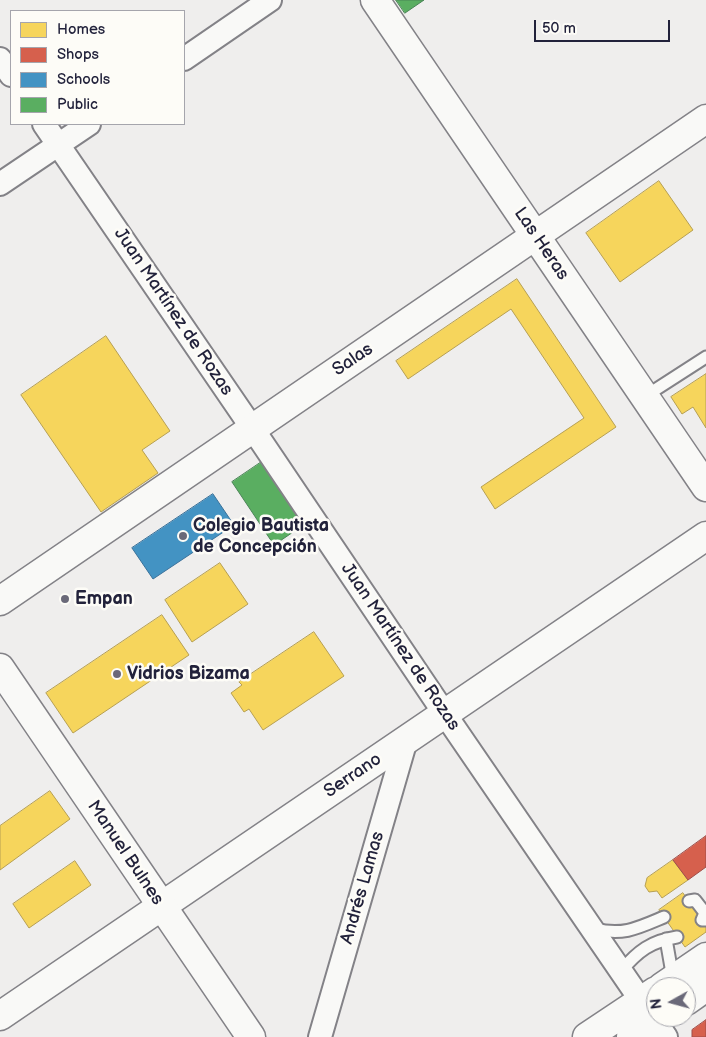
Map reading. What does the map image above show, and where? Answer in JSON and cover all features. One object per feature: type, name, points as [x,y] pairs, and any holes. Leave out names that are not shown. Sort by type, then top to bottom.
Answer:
[{"type":"street","points":[[185,58],[270,0]]},
{"type":"street","name":"Las Heras","points":[[375,0],[706,488]]},
{"type":"street","points":[[0,59],[10,74]]},
{"type":"street","name":"Salas","points":[[0,600],[706,119]]},
{"type":"street","name":"Juan Martínez de Rozas","points":[[45,125],[591,928],[621,971],[646,991]]},
{"type":"street","points":[[0,184],[88,125]]},
{"type":"street","name":"Serrano","points":[[0,1016],[706,536]]},
{"type":"street","name":"Manuel Bulnes","points":[[0,668],[251,1037]]},
{"type":"street","name":"Andrés Lamas","points":[[320,1037],[406,740]]},
{"type":"street","points":[[687,977],[706,957]]},
{"type":"street","points":[[588,1037],[646,1011]]},
{"type":"street","points":[[631,1037],[646,1021]]},
{"type":"lane","points":[[644,397],[706,357]]},
{"type":"lane","points":[[689,901],[695,900],[705,913],[704,920]]},
{"type":"lane","points":[[591,928],[609,933],[629,931],[664,917]]},
{"type":"lane","points":[[621,971],[642,949],[672,938],[666,977]]},
{"type":"building: Homes","points":[[659,181],[693,230],[620,282],[586,233]]},
{"type":"building: Homes","points":[[517,279],[616,427],[495,509],[481,487],[584,418],[511,309],[408,379],[396,361]]},
{"type":"building: Homes","points":[[106,336],[170,431],[142,450],[158,473],[101,512],[21,395]]},
{"type":"building: Homes","points":[[706,374],[706,428],[693,407],[682,414],[671,397]]},
{"type":"building: Homes","points":[[220,563],[248,604],[192,642],[165,600]]},
{"type":"building: Homes","name":"Vidrios Bizama","points":[[162,615],[189,655],[73,733],[46,693]]},
{"type":"building: Homes","points":[[314,632],[344,676],[263,730],[249,709],[244,712],[231,693],[242,685],[239,682]]},
{"type":"building: Homes","points":[[50,791],[70,819],[0,870],[0,826]]},
{"type":"building: Homes","points":[[673,860],[688,880],[662,898],[657,891],[649,892],[645,886],[647,878]]},
{"type":"building: Homes","points":[[75,861],[91,885],[29,928],[13,904]]},
{"type":"building: Homes","points":[[683,893],[706,926],[706,932],[685,947],[659,910]]},
{"type":"building: Shops","points":[[706,836],[706,867],[688,880],[673,860]]},
{"type":"building: Shops","points":[[706,1020],[706,1037],[692,1037],[692,1030]]},
{"type":"building: Schools","name":"Colegio Bautista de Concepción","points":[[213,494],[234,525],[153,579],[132,548]]},
{"type":"building: Public","points":[[396,0],[424,0],[405,13]]},
{"type":"building: Public","points":[[263,461],[305,524],[274,545],[232,482]]},
{"type":"place","name":"Colegio Bautista de Concepción","points":[[183,536]]},
{"type":"place","name":"Empan","points":[[65,599]]},
{"type":"place","name":"Vidrios Bizama","points":[[117,674]]}]
